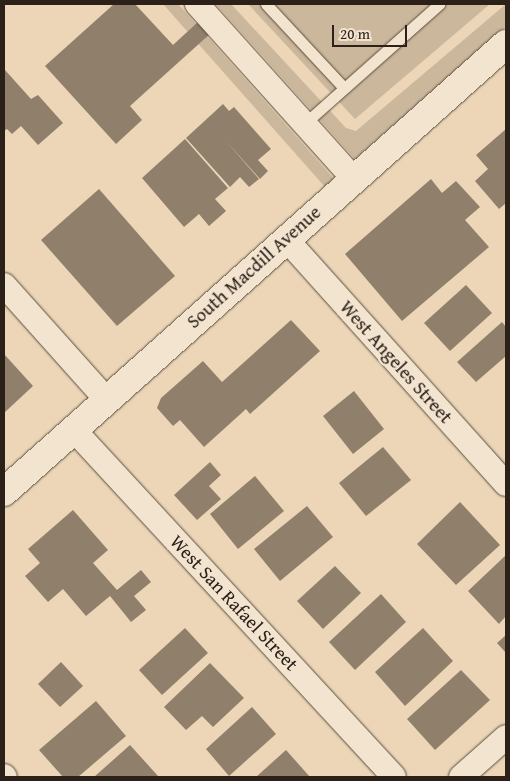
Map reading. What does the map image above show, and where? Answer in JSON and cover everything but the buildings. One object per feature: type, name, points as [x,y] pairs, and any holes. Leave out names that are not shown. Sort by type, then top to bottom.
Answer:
[{"type":"street","points":[[197,4],[353,178]]},
{"type":"street","name":"South Macdill Avenue","points":[[4,492],[353,178],[503,54]]},
{"type":"street","name":"West Angeles Street","points":[[286,240],[506,484]]},
{"type":"street","points":[[4,285],[106,399]]},
{"type":"street","name":"West San Rafael Street","points":[[73,429],[394,777]]},
{"type":"street","points":[[461,777],[506,737]]},
{"type":"lane","points":[[266,4],[343,87]]},
{"type":"lane","points":[[304,124],[343,87],[439,4]]},
{"type":"shaded area","points":[[163,4],[178,4],[334,179],[325,187]]},
{"type":"shaded area","points":[[216,4],[231,4],[346,128],[356,131],[506,4],[506,26],[355,159]]},
{"type":"shaded area","points":[[248,4],[490,4],[355,119]]}]
